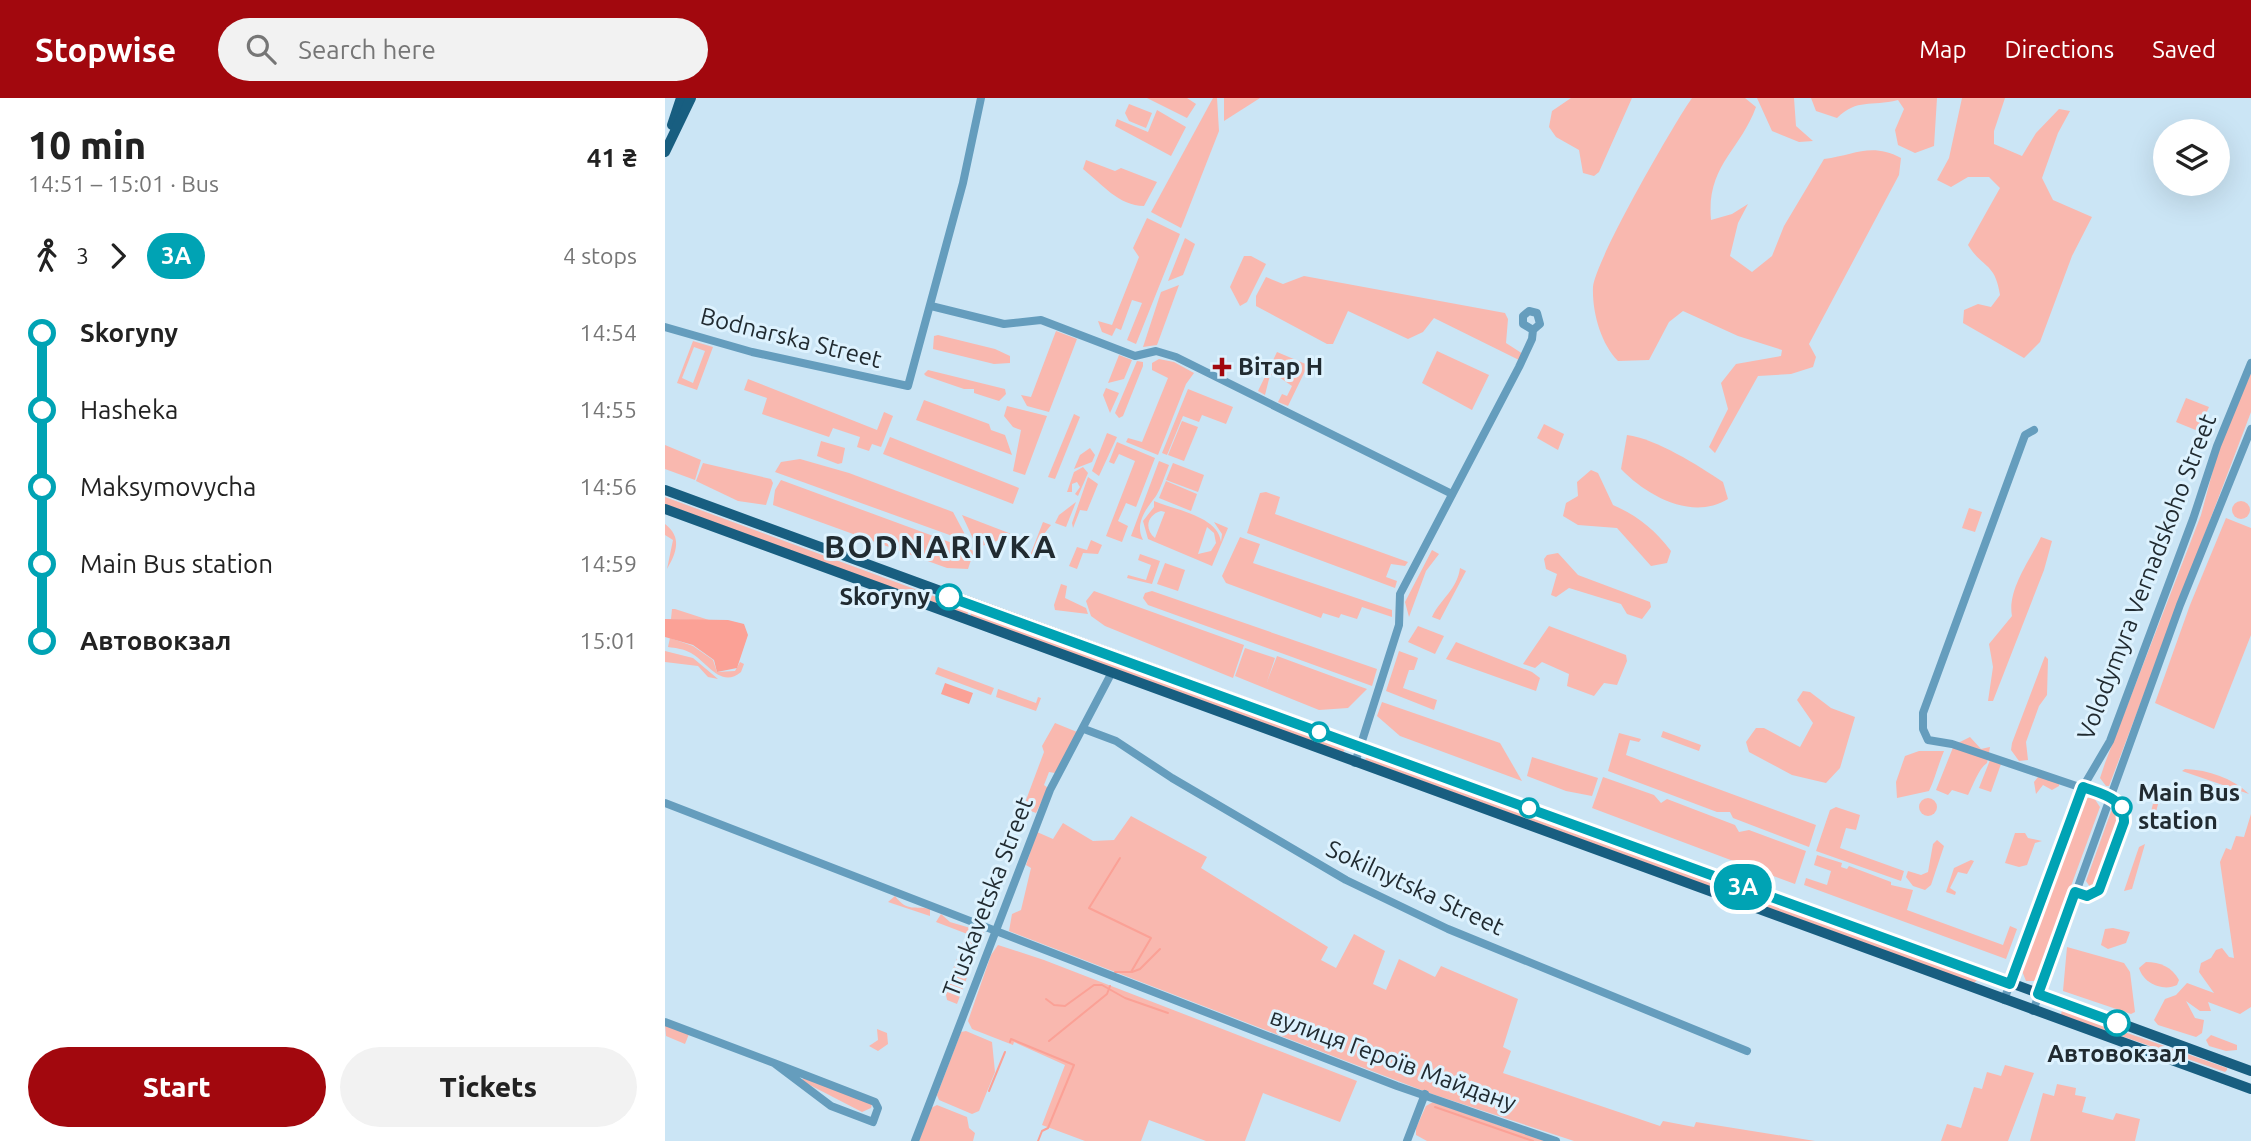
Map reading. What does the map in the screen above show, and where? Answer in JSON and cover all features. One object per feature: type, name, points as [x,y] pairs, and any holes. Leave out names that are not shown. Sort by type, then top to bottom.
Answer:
[{"type":"main road","points":[[665,145],[681,98]]},
{"type":"main road","points":[[665,152],[691,98]]},
{"type":"main road","points":[[665,491],[2246,1069],[2235,1083]]},
{"type":"main road","points":[[665,509],[2251,1089]]},
{"type":"main road","points":[[1974,989],[1980,983],[1980,973]]},
{"type":"main road","points":[[2050,1017],[2050,1009],[2056,1001]]},
{"type":"street","points":[[981,98],[931,306],[1004,324],[1041,320],[1135,356],[1156,351],[1176,357],[1452,494]]},
{"type":"street","name":"Bodnarska Street","points":[[665,327],[764,354],[908,386],[931,306]]},
{"type":"street","points":[[1355,763],[1399,625],[1400,594],[1519,367],[1532,339],[1533,330]]},
{"type":"street","name":"Volodymyra Vernadskoho Street","points":[[2004,1000],[2083,787],[2110,741],[2193,519],[2217,446],[2251,362]]},
{"type":"street","name":"Volodymyra Vernadskoho Street","points":[[2032,1011],[2180,604],[2251,429]]},
{"type":"street","points":[[2034,430],[2025,435],[2012,469],[1923,713],[1923,729],[1928,740],[1952,744],[2109,797]]},
{"type":"street","name":"Truskavetska Street","points":[[915,1141],[1049,790],[1084,729],[1111,674]]},
{"type":"street","name":"Sokilnytska Street","points":[[1084,729],[1116,741],[1312,861],[1448,929],[1747,1051]]},
{"type":"street","name":"вулиця Героїв Майдану","points":[[665,803],[1425,1094],[1556,1141]]},
{"type":"street","points":[[665,1022],[774,1063],[875,1102],[878,1108],[873,1122],[831,1106],[774,1063]]},
{"type":"street","points":[[1407,1141],[1425,1094]]},
{"type":"shaded area","points":[[1147,98],[1187,98],[1196,104],[1187,118]]},
{"type":"shaded area","points":[[1213,98],[1217,98],[1219,131],[1181,228],[1151,212]]},
{"type":"shaded area","points":[[1224,98],[1260,98],[1224,121]]},
{"type":"shaded area","points":[[1571,98],[1632,98],[1599,172],[1594,176],[1583,173],[1579,150],[1556,137],[1549,127],[1552,111]]},
{"type":"shaded area","points":[[1692,98],[1745,98],[1756,107],[1742,136],[1719,172],[1711,201],[1711,220],[1732,214],[1748,204],[1738,223],[1730,256],[1752,272],[1772,256],[1784,226],[1824,159],[1872,150],[1901,158],[1899,175],[1809,344],[1816,357],[1813,367],[1791,374],[1758,376],[1715,453],[1709,447],[1728,409],[1721,383],[1736,364],[1781,356],[1782,350],[1738,336],[1683,311],[1669,322],[1649,360],[1618,361],[1602,337],[1593,297],[1597,273],[1620,223]]},
{"type":"shaded area","points":[[1757,98],[1794,98],[1796,126],[1813,141],[1799,142],[1772,131]]},
{"type":"shaded area","points":[[1811,98],[1937,98],[1934,146],[1915,153],[1898,145],[1895,130],[1904,109],[1898,100],[1858,105],[1837,118],[1816,111]]},
{"type":"shaded area","points":[[1962,98],[2005,98],[1994,131],[1994,144],[2022,156],[2036,133],[2059,109],[2070,111],[2058,133],[2042,178],[2053,200],[2092,217],[2072,256],[2040,342],[2024,358],[1963,323],[1964,310],[1978,304],[1991,307],[2000,295],[1992,271],[1968,245],[2000,188],[1989,177],[1968,177],[1951,187],[1937,180],[1949,158]]},
{"type":"shaded area","points":[[1129,104],[1152,113],[1146,128],[1129,121],[1125,113]]},
{"type":"shaded area","points":[[1157,110],[1186,127],[1171,156],[1115,126],[1117,119],[1148,132]]},
{"type":"shaded area","points":[[1086,160],[1115,171],[1121,168],[1157,182],[1144,206],[1135,205],[1111,193],[1083,169]]},
{"type":"shaded area","points":[[1147,218],[1180,234],[1136,344],[1127,340],[1142,303],[1132,300],[1121,330],[1116,328],[1112,336],[1102,332],[1098,321],[1112,325],[1139,257],[1133,248]]},
{"type":"shaded area","points":[[1185,238],[1195,244],[1183,275],[1168,281]]},
{"type":"shaded area","points":[[1244,256],[1251,256],[1266,264],[1247,302],[1240,306],[1230,287]]},
{"type":"shaded area","points":[[1304,276],[1505,313],[1508,319],[1506,343],[1523,354],[1519,360],[1434,318],[1423,332],[1408,339],[1348,311],[1333,344],[1327,344],[1256,306],[1256,296],[1266,277],[1283,284]]},
{"type":"shaded area","points":[[1179,285],[1157,345],[1143,347],[1161,292]]},
{"type":"shaded area","points":[[1056,331],[1077,339],[1049,412],[1027,406],[1021,395],[1031,397]]},
{"type":"shaded area","points":[[934,336],[995,349],[1010,356],[1010,363],[994,364],[933,349]]},
{"type":"shaded area","points":[[693,341],[713,347],[697,390],[677,383]],"holes":[[[694,347],[705,351],[693,383],[682,378]]]},
{"type":"shaded area","points":[[1437,351],[1489,375],[1472,410],[1422,383]]},
{"type":"shaded area","points":[[1277,352],[1308,365],[1288,406],[1278,402],[1282,394],[1287,396],[1292,386],[1276,375],[1270,375],[1265,395],[1258,391]]},
{"type":"shaded area","points":[[1119,355],[1132,360],[1124,379],[1108,383]]},
{"type":"shaded area","points":[[1159,359],[1174,362],[1194,373],[1186,384],[1158,455],[1126,442],[1128,438],[1142,442],[1168,378],[1152,370],[1152,363]]},
{"type":"shaded area","points":[[1137,361],[1143,362],[1143,366],[1123,416],[1119,418],[1115,413]]},
{"type":"shaded area","points":[[928,370],[1005,389],[1006,394],[999,401],[974,393],[974,389],[964,389],[926,376],[924,374]]},
{"type":"shaded area","points":[[2251,373],[2251,412],[2109,786],[2106,786],[2100,778],[2105,763],[2201,515],[2220,444]]},
{"type":"shaded area","points":[[748,379],[877,430],[884,412],[893,416],[881,447],[872,444],[869,451],[857,447],[860,437],[833,428],[829,437],[762,414],[767,398],[744,390]]},
{"type":"shaded area","points":[[1106,388],[1119,393],[1110,413],[1103,395]]},
{"type":"shaded area","points":[[1188,389],[1233,407],[1226,424],[1202,415],[1199,422],[1183,416],[1167,455],[1162,453]]},
{"type":"shaded area","points":[[2186,398],[2209,407],[2198,431],[2176,422]]},
{"type":"shaded area","points":[[924,400],[989,424],[991,430],[1005,435],[1012,455],[916,420]]},
{"type":"shaded area","points":[[1007,406],[1047,416],[1025,475],[1013,471],[1021,430],[1013,427],[1004,416]]},
{"type":"shaded area","points":[[1074,414],[1080,417],[1055,479],[1048,477]]},
{"type":"shaded area","points":[[1182,421],[1198,427],[1184,461],[1168,455]]},
{"type":"shaded area","points":[[1544,424],[1564,434],[1558,450],[1537,438]]},
{"type":"shaded area","points":[[1107,433],[1117,437],[1099,476],[1092,471]]},
{"type":"shaded area","points":[[1627,435],[1664,447],[1713,475],[1723,482],[1728,499],[1714,505],[1685,506],[1644,488],[1621,469]]},
{"type":"shaded area","points":[[890,437],[1019,488],[1013,504],[883,454]]},
{"type":"shaded area","points":[[821,441],[845,448],[842,463],[817,456]]},
{"type":"shaded area","points":[[1117,442],[1155,458],[1136,507],[1126,503],[1118,521],[1128,526],[1122,542],[1106,536],[1135,461],[1119,454],[1114,464],[1109,462]]},
{"type":"shaded area","points":[[665,445],[701,460],[695,480],[665,469]]},
{"type":"shaded area","points":[[1090,448],[1095,455],[1092,462],[1074,469],[1080,455]]},
{"type":"shaded area","points":[[800,459],[849,473],[953,512],[969,542],[775,472],[781,462]]},
{"type":"shaded area","points":[[1159,461],[1169,465],[1158,493],[1141,522],[1143,540],[1131,536]]},
{"type":"shaded area","points":[[703,463],[771,479],[773,483],[766,505],[738,501],[696,481]]},
{"type":"shaded area","points":[[1173,463],[1204,475],[1198,492],[1166,480]]},
{"type":"shaded area","points":[[1083,467],[1088,473],[1078,496],[1075,494],[1080,487],[1077,482],[1072,484],[1072,492],[1067,492],[1074,472]]},
{"type":"shaded area","points":[[1591,470],[1598,473],[1613,505],[1638,519],[1665,543],[1671,551],[1667,563],[1651,566],[1617,528],[1578,525],[1563,516],[1566,503],[1578,496],[1577,482]]},
{"type":"shaded area","points":[[1088,477],[1098,484],[1087,511],[1080,510],[1073,528],[1072,523]]},
{"type":"shaded area","points":[[781,480],[974,551],[968,569],[947,568],[773,505],[775,490]]},
{"type":"shaded area","points":[[1166,481],[1197,494],[1191,511],[1159,498]]},
{"type":"shaded area","points":[[1266,492],[1280,497],[1275,514],[1408,562],[1405,566],[1391,564],[1386,577],[1397,581],[1395,588],[1247,533],[1260,493]]},
{"type":"shaded area","points":[[665,497],[969,609],[967,616],[665,504]]},
{"type":"shaded area","points":[[1154,501],[1204,520],[1218,533],[1221,542],[1222,534],[1214,522],[1228,528],[1212,566],[1148,539],[1143,521],[1154,507]],"holes":[[[1161,511],[1165,512],[1155,538],[1148,527],[1150,519]],[[1207,527],[1214,533],[1216,543],[1211,551],[1198,554]]]},
{"type":"shaded area","points":[[2241,501],[2247,504],[2250,510],[2247,516],[2241,519],[2235,516],[2232,510],[2235,504]]},
{"type":"shaded area","points":[[1076,502],[1066,527],[1055,523],[1059,515]]},
{"type":"shaded area","points":[[1969,508],[1982,512],[1975,532],[1962,528]]},
{"type":"shaded area","points":[[962,515],[1014,535],[982,546],[976,545]]},
{"type":"shaded area","points":[[2226,518],[2251,528],[2251,635],[2214,729],[2155,703],[2190,605]]},
{"type":"shaded area","points":[[1043,522],[1051,525],[1044,534],[1047,536],[1037,561],[1029,558]]},
{"type":"shaded area","points":[[665,524],[676,539],[673,557],[667,569],[673,540],[665,535]]},
{"type":"shaded area","points":[[1240,537],[1260,544],[1253,563],[1392,610],[1392,617],[1362,607],[1357,619],[1341,614],[1339,618],[1323,613],[1321,618],[1226,583],[1222,576]]},
{"type":"shaded area","points":[[2041,537],[2052,541],[2044,570],[1993,701],[1988,701],[1993,667],[1989,644],[2012,616],[2011,606],[2016,586]]},
{"type":"shaded area","points":[[1091,540],[1102,545],[1098,554],[1083,553],[1077,569],[1069,566],[1077,547],[1087,550]]},
{"type":"shaded area","points":[[1432,550],[1439,554],[1426,571],[1409,617],[1405,602]]},
{"type":"shaded area","points":[[1558,553],[1578,575],[1650,602],[1651,607],[1642,619],[1627,614],[1621,604],[1569,588],[1556,597],[1551,595],[1557,574],[1546,569],[1544,559],[1547,555]]},
{"type":"shaded area","points":[[1140,554],[1160,561],[1152,584],[1127,578],[1128,575],[1146,580],[1151,565],[1138,560]]},
{"type":"shaded area","points":[[1165,563],[1185,570],[1178,591],[1157,584]]},
{"type":"shaded area","points":[[1460,568],[1466,571],[1440,620],[1432,617],[1456,582]]},
{"type":"shaded area","points":[[1061,584],[1067,586],[1065,598],[1086,608],[1088,614],[1055,610]]},
{"type":"shaded area","points":[[1094,591],[1244,645],[1233,678],[1105,626],[1091,616],[1086,601]]},
{"type":"shaded area","points":[[1152,591],[1377,669],[1372,686],[1148,605],[1143,598],[1145,593]]},
{"type":"shaded area","points":[[672,609],[675,609],[712,621],[671,619]]},
{"type":"shaded area","points":[[972,610],[1346,747],[1343,753],[970,617]]},
{"type":"shaded area","points":[[665,619],[728,620],[744,624],[748,635],[737,668],[717,672],[714,660],[693,645],[665,637]]},
{"type":"shaded area","points":[[1418,626],[1444,636],[1435,654],[1408,642]]},
{"type":"shaded area","points":[[1549,626],[1626,655],[1627,661],[1617,685],[1604,683],[1594,696],[1567,686],[1569,674],[1542,662],[1535,668],[1523,664]]},
{"type":"shaded area","points":[[670,638],[693,646],[713,660],[717,672],[735,671],[740,662],[744,664],[741,672],[734,676],[721,676],[691,653],[668,647]]},
{"type":"shaded area","points":[[1456,642],[1532,672],[1540,678],[1536,691],[1446,659]]},
{"type":"shaded area","points":[[1245,648],[1275,658],[1267,682],[1277,656],[1367,689],[1348,708],[1319,710],[1235,676]]},
{"type":"shaded area","points":[[665,651],[693,658],[718,679],[708,677],[698,666],[665,662]]},
{"type":"shaded area","points":[[1399,651],[1418,658],[1414,670],[1409,670],[1403,688],[1437,700],[1434,710],[1386,691]]},
{"type":"shaded area","points":[[2045,656],[2048,659],[2047,695],[2039,706],[2026,742],[2028,760],[2019,761],[2011,750],[2012,743]]},
{"type":"shaded area","points":[[938,667],[994,688],[991,695],[935,674]]},
{"type":"shaded area","points":[[945,683],[973,693],[969,704],[941,694]]},
{"type":"shaded area","points":[[998,689],[1036,703],[1038,697],[1041,698],[1036,711],[996,697]]},
{"type":"shaded area","points":[[1803,691],[1810,692],[1831,708],[1855,717],[1840,768],[1826,783],[1792,775],[1749,752],[1746,742],[1756,728],[1764,728],[1800,747],[1813,723],[1797,700]]},
{"type":"shaded area","points":[[1382,702],[1500,743],[1522,781],[1400,736],[1377,716]]},
{"type":"shaded area","points":[[1055,723],[1077,732],[1055,773],[1049,772],[1044,785],[1048,788],[1036,813],[1023,808],[1044,752],[1042,746]]},
{"type":"shaded area","points":[[1663,731],[1701,745],[1699,751],[1661,737]]},
{"type":"shaded area","points":[[1619,733],[1641,739],[1639,742],[1630,740],[1626,755],[1816,825],[1809,847],[1733,818],[1730,812],[1717,812],[1608,771]]},
{"type":"shaded area","points":[[1970,737],[1981,749],[1990,747],[1987,763],[1978,773],[1968,795],[1952,790],[1948,795],[1936,790],[1954,745]]},
{"type":"shaded area","points":[[1919,751],[1944,751],[1929,791],[1897,798],[1896,782],[1905,756]]},
{"type":"shaded area","points":[[1367,756],[1977,980],[1974,983],[1365,760]]},
{"type":"shaded area","points":[[1532,757],[1598,778],[1592,796],[1566,791],[1527,776]]},
{"type":"shaded area","points":[[1990,760],[2001,764],[1991,792],[1979,788]]},
{"type":"shaded area","points":[[2185,769],[2220,776],[2249,794],[2182,771]]},
{"type":"shaded area","points":[[2047,776],[2059,782],[2059,786],[2052,790],[2043,785],[2036,794],[2034,782],[2038,777]]},
{"type":"shaded area","points":[[1603,777],[1654,795],[1661,803],[1667,799],[1735,825],[1739,832],[1749,830],[1806,851],[1795,884],[1592,808]]},
{"type":"shaded area","points":[[2163,786],[2151,830],[2139,827],[2140,821],[2148,823],[2155,796]]},
{"type":"shaded area","points":[[1928,798],[1934,801],[1937,807],[1934,813],[1928,816],[1922,813],[1919,807],[1922,801]]},
{"type":"shaded area","points":[[2086,798],[2094,798],[2100,807],[2038,976],[2034,981],[2026,981],[2022,971],[2082,802]]},
{"type":"shaded area","points":[[2113,806],[2119,812],[2119,820],[2096,886],[2090,887],[2086,881]]},
{"type":"shaded area","points":[[1836,807],[1860,815],[1856,830],[1846,828],[1840,848],[1904,871],[1901,881],[1816,851],[1830,810]]},
{"type":"shaded area","points":[[2251,814],[2251,1007],[2240,1014],[2208,1002],[2211,1011],[2200,1011],[2186,1001],[2195,1018],[2204,1020],[2202,1033],[2196,1037],[2158,1025],[2154,1020],[2165,999],[2176,995],[2187,983],[2214,993],[2199,972],[2201,963],[2222,948],[2229,957],[2234,958],[2220,862],[2226,848],[2231,850],[2236,836],[2244,837]]},
{"type":"shaded area","points":[[1131,816],[1207,857],[1201,868],[1328,947],[1321,960],[1336,968],[1354,934],[1385,951],[1373,984],[1386,990],[1399,959],[1435,977],[1441,966],[1518,999],[1503,1047],[1511,1051],[1503,1073],[1660,1126],[1663,1121],[1694,1127],[1696,1122],[1815,1141],[1574,1141],[1429,1093],[1009,931],[1012,914],[1021,910],[1031,868],[1026,865],[1037,832],[1053,839],[1063,823],[1093,841],[1114,840]]},
{"type":"shaded area","points":[[2015,833],[2025,833],[2028,838],[2042,841],[2035,843],[2027,865],[2019,867],[2005,863]]},
{"type":"shaded area","points":[[1937,840],[1944,846],[1931,885],[1925,890],[1913,886],[1906,877],[1908,871],[1921,875],[1928,872],[1933,844]]},
{"type":"shaded area","points":[[2145,844],[2132,889],[2124,891],[2139,847]]},
{"type":"shaded area","points":[[1817,855],[1842,863],[1841,867],[1847,869],[1849,866],[1891,882],[1891,885],[1913,890],[1907,910],[2003,945],[2010,926],[2017,929],[2006,959],[1804,885],[1806,878],[1827,885],[1831,871],[1814,865]]},
{"type":"shaded area","points":[[1974,861],[1967,874],[1958,872],[1950,888],[1956,892],[1955,895],[1946,892],[1954,868]]},
{"type":"shaded area","points":[[895,896],[908,907],[930,909],[930,916],[888,902]]},
{"type":"shaded area","points":[[941,914],[950,922],[984,932],[957,1004],[947,1000],[945,990],[964,940],[970,935],[936,922]]},
{"type":"shaded area","points":[[2105,929],[2130,932],[2126,943],[2108,949],[2101,945]]},
{"type":"shaded area","points":[[998,945],[1044,960],[1357,1081],[1340,1122],[1263,1093],[1245,1141],[1206,1141],[1149,1120],[1141,1141],[1085,1141],[1042,1125],[1065,1065],[1014,1042],[1013,1045],[972,1029],[968,1021],[991,955]]},
{"type":"shaded area","points":[[2067,947],[2124,963],[2130,972],[2135,1012],[2131,1014],[2063,991]]},
{"type":"shaded area","points":[[2146,962],[2161,964],[2169,969],[2179,980],[2177,985],[2160,987],[2149,982],[2139,968]]},
{"type":"shaded area","points":[[2062,1010],[2227,1070],[2225,1072],[2061,1015]]},
{"type":"shaded area","points":[[665,1024],[689,1034],[685,1044],[666,1036]]},
{"type":"shaded area","points":[[877,1029],[887,1033],[888,1044],[878,1051],[869,1046],[878,1040]]},
{"type":"shaded area","points":[[966,1031],[992,1042],[995,1072],[979,1111],[972,1114],[939,1100],[937,1095],[961,1032]]},
{"type":"shaded area","points":[[2211,1035],[2237,1045],[2237,1050],[2226,1051],[2209,1046],[2206,1040]]},
{"type":"shaded area","points":[[2005,1065],[2034,1073],[2008,1141],[1941,1141],[1947,1124],[1961,1128],[1974,1087],[1982,1089],[1987,1072],[2001,1076]]},
{"type":"shaded area","points":[[804,1076],[872,1104],[871,1108],[862,1112],[802,1081]]},
{"type":"shaded area","points":[[2057,1084],[2076,1088],[2075,1095],[2086,1097],[2082,1112],[2113,1120],[2116,1113],[2140,1119],[2135,1141],[2030,1141],[2043,1093],[2054,1096]]},
{"type":"shaded area","points":[[1433,1102],[1545,1141],[1427,1141],[1416,1135],[1416,1128],[1426,1106]]},
{"type":"shaded area","points":[[937,1105],[967,1117],[969,1128],[975,1133],[973,1141],[919,1141],[931,1108]]},
{"type":"waterway","points":[[1115,972],[1131,972],[1151,938],[1089,908],[1120,858]]},
{"type":"waterway","points":[[1132,972],[1140,969],[1160,949]]},
{"type":"waterway","points":[[1046,999],[1054,1005],[1065,1006],[1094,985],[1102,985],[1125,998],[1168,1013]]},
{"type":"waterway","points":[[1049,1041],[1107,994],[1110,986]]},
{"type":"waterway","points":[[1010,1042],[1011,1039],[1074,1065],[1048,1128],[1042,1131],[1038,1141]]},
{"type":"waterway","points":[[989,1091],[1005,1052]]},
{"type":"waterway","points":[[1435,1107],[1533,1141]]},
{"type":"bus line","name":"3А","points":[[949,597],[2010,984],[2083,787],[2119,803],[2125,816],[2124,822],[2099,890],[2087,896],[2075,892],[2038,994],[2117,1023]]},
{"type":"place","name":"Вітар Н","points":[[1222,367]]},
{"type":"place","name":"Skoryny","points":[[949,597]]},
{"type":"place","name":"Main Bus station","points":[[2122,807]]},
{"type":"place","name":"Автовокзал","points":[[2117,1023]]},
{"type":"district","name":"BODNARIVKA","points":[[941,547]]}]
